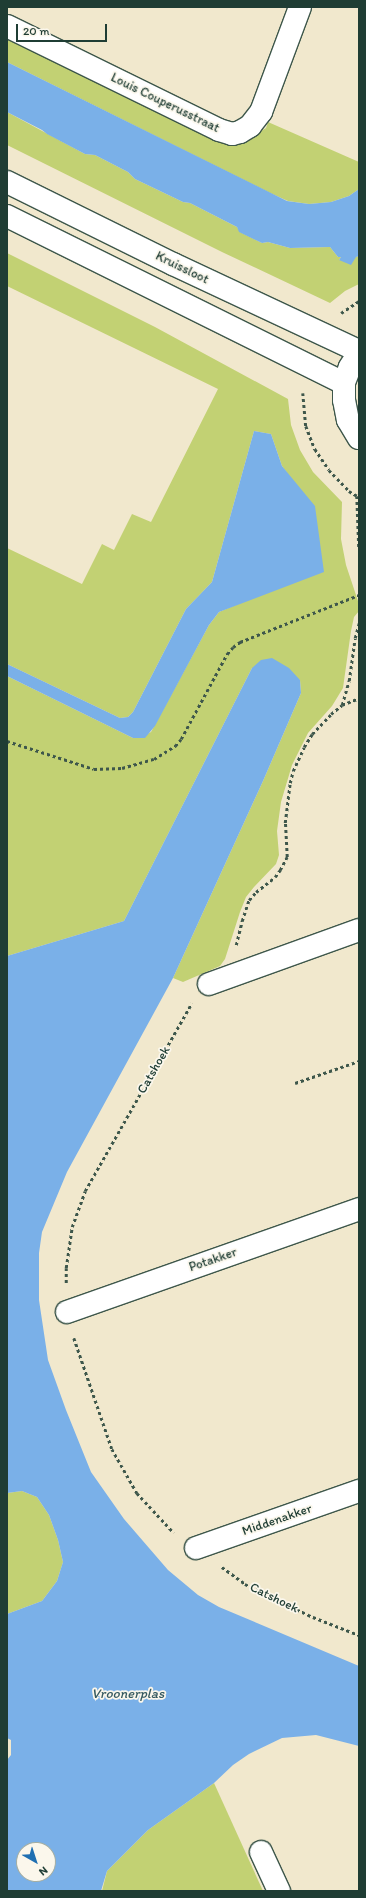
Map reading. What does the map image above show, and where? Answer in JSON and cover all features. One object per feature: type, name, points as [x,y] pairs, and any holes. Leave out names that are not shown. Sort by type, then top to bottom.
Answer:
[{"type":"street","name":"Louis Couperusstraat","points":[[7,26],[219,130],[232,134],[240,132],[250,126],[261,112],[300,7]]},
{"type":"street","name":"Kruissloot","points":[[7,182],[173,264],[359,352]]},
{"type":"street","points":[[7,216],[344,383]]},
{"type":"street","points":[[359,352],[350,367],[344,383],[345,411],[348,420],[359,438]]},
{"type":"street","points":[[209,984],[359,930]]},
{"type":"street","name":"Potakker","points":[[67,1312],[359,1209]]},
{"type":"street","name":"Middenakker","points":[[196,1548],[359,1491]]},
{"type":"street","points":[[261,1852],[279,1891]]},
{"type":"path","points":[[303,389],[305,420],[312,444],[329,470],[358,497],[359,547]]},
{"type":"path","points":[[7,741],[94,769],[122,768],[154,759],[167,752],[181,739],[233,647],[240,642],[359,595]]},
{"type":"path","points":[[342,705],[349,681],[355,638],[359,623]]},
{"type":"path","points":[[236,947],[249,900],[280,870],[286,857],[286,810],[290,783],[298,760],[312,734],[331,714],[342,705],[359,698]]},
{"type":"path","name":"Catshoek","points":[[209,984],[196,996],[85,1191],[70,1235],[66,1268],[67,1312],[76,1348],[112,1449],[124,1473],[152,1510],[174,1532],[245,1584],[313,1617],[359,1635]]},
{"type":"path","points":[[295,1083],[359,1061]]},
{"type":"green space","points":[[7,38],[217,141],[225,142],[255,135],[266,128],[268,122],[359,162],[359,189],[349,196],[331,202],[309,204],[288,201],[7,62]]},
{"type":"green space","points":[[7,112],[85,154],[95,155],[128,172],[135,179],[183,202],[190,203],[237,227],[240,232],[262,243],[268,242],[290,248],[330,247],[338,257],[341,257],[339,260],[359,256],[359,284],[345,291],[330,303],[222,252],[7,145]]},
{"type":"green space","points":[[7,253],[155,327],[288,399],[291,425],[300,450],[313,472],[342,502],[341,539],[346,565],[359,604],[359,611],[354,617],[351,631],[343,688],[332,706],[308,733],[292,765],[281,802],[277,831],[279,855],[276,864],[246,897],[225,959],[220,966],[183,982],[173,978],[263,781],[301,693],[300,680],[252,668],[124,921],[7,956],[7,676],[133,738],[139,738],[151,732],[209,625],[219,612],[238,604],[293,481],[282,466],[271,434],[254,431],[212,582],[186,609],[133,712],[128,717],[120,718],[7,664],[7,548],[82,584],[102,544],[114,550],[132,514],[151,522],[218,389],[7,286]]},
{"type":"green space","points":[[22,1491],[37,1497],[49,1515],[58,1540],[63,1562],[57,1581],[42,1601],[7,1614],[7,1493]]},
{"type":"green space","points":[[214,1783],[263,1891],[102,1891],[107,1871],[148,1830]]},
{"type":"water","points":[[7,62],[287,201],[309,204],[331,202],[349,196],[359,189],[359,256],[356,257],[351,265],[339,260],[341,257],[338,257],[330,247],[290,248],[268,242],[262,243],[239,232],[237,227],[190,203],[183,202],[135,179],[128,172],[95,155],[85,154],[7,112]]},
{"type":"water","points":[[254,431],[271,434],[282,466],[315,506],[324,572],[219,612],[209,625],[155,726],[145,738],[133,738],[7,676],[7,664],[120,718],[128,717],[133,712],[186,609],[212,582]]},
{"type":"water","name":"Vroonerplas","points":[[272,658],[289,668],[300,680],[301,693],[263,781],[173,978],[67,1172],[42,1232],[39,1253],[39,1300],[48,1360],[66,1410],[91,1472],[124,1519],[168,1570],[198,1595],[219,1607],[359,1666],[359,1746],[316,1735],[282,1738],[249,1754],[233,1765],[214,1783],[148,1830],[107,1871],[101,1891],[7,1891],[7,1760],[11,1755],[11,1740],[7,1738],[7,1614],[42,1601],[57,1581],[63,1562],[58,1540],[49,1515],[37,1497],[22,1491],[7,1493],[7,956],[124,921],[252,668],[261,660]]}]
